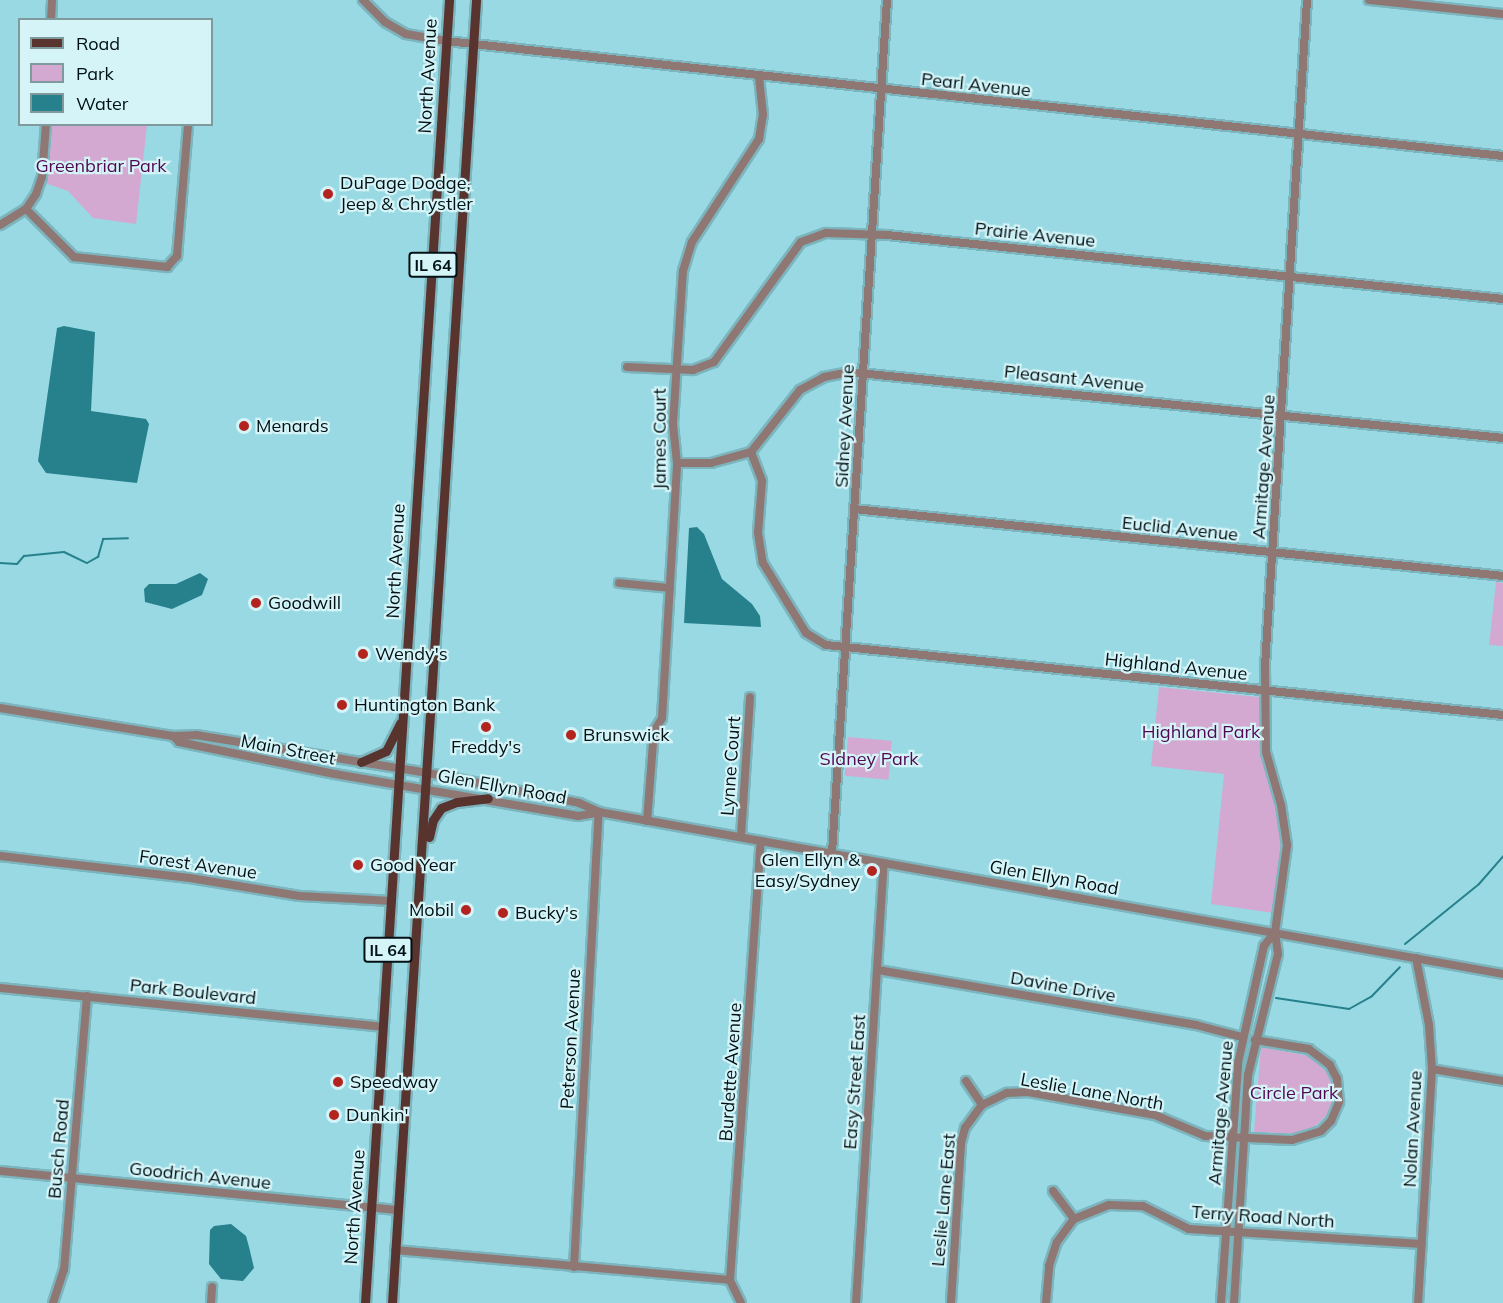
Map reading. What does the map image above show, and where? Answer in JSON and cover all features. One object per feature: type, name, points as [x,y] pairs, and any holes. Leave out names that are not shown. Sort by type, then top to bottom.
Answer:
[{"type":"main road","name":"North Avenue","points":[[364,1303],[400,785],[449,0]]},
{"type":"main road","name":"IL 64","points":[[392,1303],[421,886],[476,0]]},
{"type":"main road","points":[[361,762],[390,746],[405,697]]},
{"type":"main road","points":[[421,886],[432,820],[441,808],[457,801],[488,798]]},
{"type":"street","points":[[51,18],[52,0]]},
{"type":"street","name":"Pearl Avenue","points":[[363,0],[385,22],[406,34],[446,42],[882,91],[1503,156]]},
{"type":"street","name":"Sidney Avenue","points":[[832,853],[847,648],[870,234],[887,0]]},
{"type":"street","name":"Armitage Avenue","points":[[1234,1303],[1244,1139],[1255,1040],[1278,954],[1275,932],[1287,845],[1283,812],[1266,752],[1265,691],[1308,0]]},
{"type":"street","points":[[1369,0],[1503,14]]},
{"type":"street","name":"James Court","points":[[648,821],[654,731],[662,718],[676,463],[673,424],[686,257],[759,139],[763,115],[759,76]]},
{"type":"street","points":[[0,225],[26,210],[42,177],[46,126]]},
{"type":"street","points":[[26,210],[74,257],[167,267],[177,256],[188,126]]},
{"type":"street","name":"Prairie Avenue","points":[[627,367],[676,370],[714,362],[801,242],[826,233],[870,234],[1290,279],[1503,299]]},
{"type":"street","name":"Pleasant Avenue","points":[[751,452],[800,390],[824,377],[863,374],[1503,438]]},
{"type":"street","points":[[676,463],[711,463],[751,452]]},
{"type":"street","name":"Highland Avenue","points":[[751,452],[762,481],[759,544],[767,572],[806,633],[826,645],[1503,715]]},
{"type":"street","name":"Euclid Avenue","points":[[854,509],[1503,576]]},
{"type":"street","points":[[619,583],[670,588]]},
{"type":"street","name":"Lynne Court","points":[[741,837],[750,697]]},
{"type":"street","name":"Main Street","points":[[0,708],[172,736],[181,733],[401,769]]},
{"type":"street","name":"Main Street","points":[[172,736],[179,742],[400,785]]},
{"type":"street","name":"Glen Ellyn Road","points":[[401,769],[579,803],[599,812],[1503,974]]},
{"type":"street","name":"Glen Ellyn Road","points":[[400,785],[488,798],[578,816],[599,812]]},
{"type":"street","name":"Peterson Avenue","points":[[574,1268],[599,812]]},
{"type":"street","name":"Burdette Avenue","points":[[741,1303],[730,1280],[761,841]]},
{"type":"street","name":"Forest Avenue","points":[[0,856],[190,878],[300,896],[392,901]]},
{"type":"street","name":"Easy Street East","points":[[856,1303],[884,863]]},
{"type":"street","name":"Armitage Avenue","points":[[1221,1303],[1232,1138],[1242,1037],[1264,946],[1275,932]]},
{"type":"street","name":"Nolan Avenue","points":[[1416,958],[1429,1025],[1432,1069],[1418,1303]]},
{"type":"street","name":"Davine Drive","points":[[878,970],[1196,1025],[1242,1037]]},
{"type":"street","name":"Park Boulevard","points":[[0,988],[383,1027]]},
{"type":"street","name":"Busch Road","points":[[53,1303],[64,1270],[87,996]]},
{"type":"street","name":"Leslie Lane North","points":[[982,1105],[1006,1093],[1028,1092],[1155,1115],[1200,1135],[1244,1139],[1307,1138],[1328,1125],[1339,1102],[1335,1073],[1319,1054],[1305,1048],[1255,1040]]},
{"type":"street","points":[[1432,1069],[1503,1081]]},
{"type":"street","points":[[966,1081],[982,1105]]},
{"type":"street","name":"Leslie Lane East","points":[[951,1303],[961,1143],[965,1128],[982,1105]]},
{"type":"street","name":"Goodrich Avenue","points":[[0,1171],[398,1210]]},
{"type":"street","points":[[1046,1303],[1052,1254],[1074,1219],[1053,1191]]},
{"type":"street","name":"Terry Road North","points":[[1074,1219],[1102,1206],[1132,1204],[1155,1211],[1183,1227],[1422,1244]]},
{"type":"street","points":[[395,1250],[574,1268],[730,1280]]},
{"type":"street","points":[[211,1303],[212,1287]]},
{"type":"green space","name":"Greenbriar Park","points":[[52,126],[147,126],[136,224],[93,218],[68,191],[45,183]]},
{"type":"green space","points":[[1496,582],[1503,583],[1503,646],[1489,645]]},
{"type":"green space","name":"Highland Park","points":[[1159,687],[1259,697],[1261,757],[1280,817],[1283,861],[1273,913],[1211,904],[1224,774],[1151,766]]},
{"type":"green space","name":"SIdney Park","points":[[848,737],[892,741],[888,780],[845,776]]},
{"type":"green space","name":"Circle Park","points":[[1261,1047],[1309,1056],[1330,1075],[1333,1099],[1327,1115],[1311,1130],[1301,1134],[1254,1132]]},
{"type":"water","points":[[64,326],[95,332],[91,411],[146,419],[149,424],[137,483],[46,473],[38,461],[57,328]]},
{"type":"water","points":[[697,527],[704,534],[722,579],[752,604],[760,616],[761,627],[684,623],[689,528]]},
{"type":"water","points":[[200,573],[208,579],[202,595],[172,609],[145,602],[144,589],[149,584],[176,584]]},
{"type":"water","points":[[231,1224],[246,1236],[254,1268],[243,1281],[221,1279],[209,1264],[210,1230],[214,1226]]},
{"type":"waterway","points":[[0,563],[17,564],[24,556],[64,552],[87,563],[98,557],[103,539],[128,538]]},
{"type":"waterway","points":[[1405,944],[1479,884],[1503,856]]},
{"type":"waterway","points":[[1276,998],[1349,1009],[1372,996],[1400,967]]},
{"type":"place","name":"DuPage Dodge, Jeep & Chrystler","points":[[328,194]]},
{"type":"place","name":"Menards","points":[[244,426]]},
{"type":"place","name":"Goodwill","points":[[256,603]]},
{"type":"place","name":"Wendy's","points":[[363,654]]},
{"type":"place","name":"Huntington Bank","points":[[342,705]]},
{"type":"place","name":"Freddy's","points":[[486,727]]},
{"type":"place","name":"Brunswick","points":[[571,735]]},
{"type":"place","name":"Good Year","points":[[358,865]]},
{"type":"place","name":"Glen Ellyn & Easy/Sydney","points":[[872,871]]},
{"type":"place","name":"Mobil","points":[[466,910]]},
{"type":"place","name":"Bucky's","points":[[503,913]]},
{"type":"place","name":"Speedway","points":[[338,1082]]},
{"type":"place","name":"Dunkin'","points":[[334,1115]]}]
